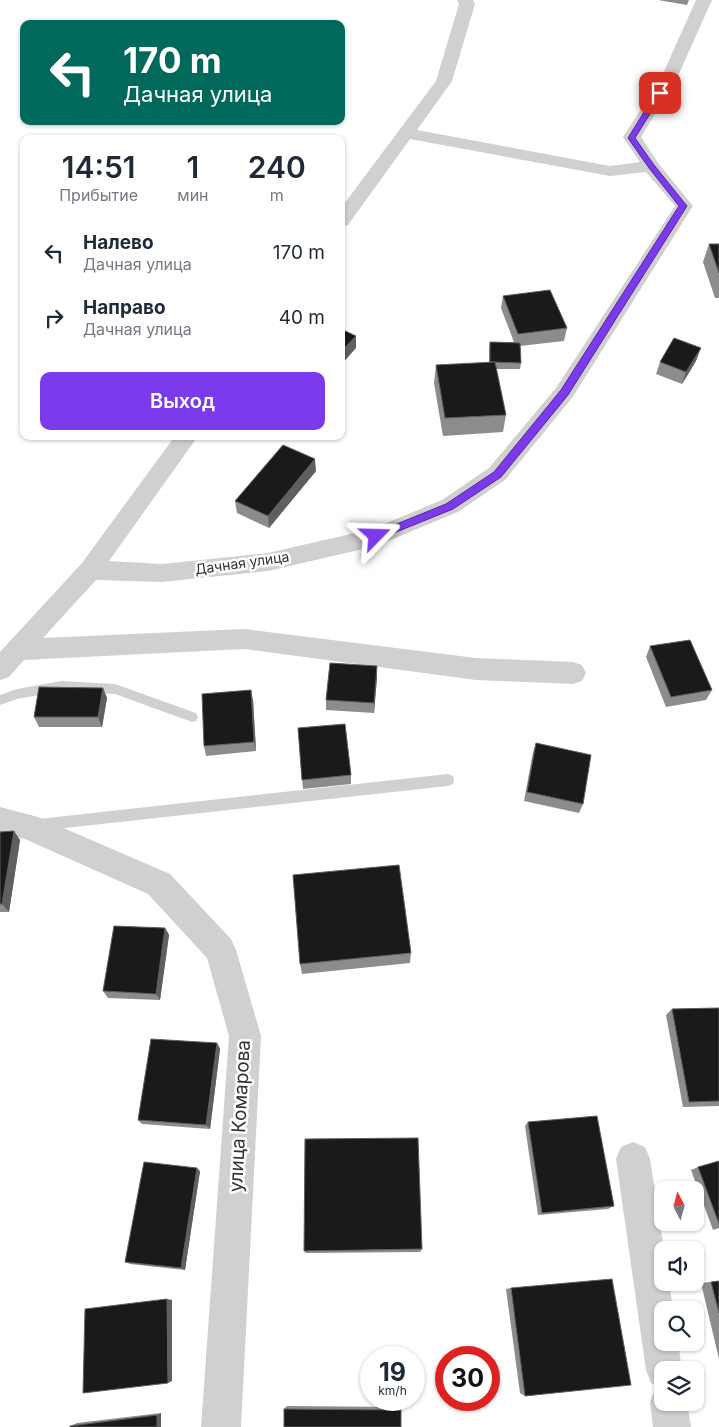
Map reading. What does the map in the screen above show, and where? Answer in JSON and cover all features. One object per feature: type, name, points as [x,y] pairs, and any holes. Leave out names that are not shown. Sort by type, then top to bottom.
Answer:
[{"type":"street","points":[[345,216],[444,81],[466,0]]},
{"type":"street","name":"Дачная улица","points":[[90,570],[162,572],[268,562],[376,536],[450,506],[497,474],[564,393],[684,206],[651,166],[632,138],[669,78],[704,0]]},
{"type":"street","points":[[405,133],[610,171],[651,166]]},
{"type":"street","points":[[0,669],[90,570],[183,440]]},
{"type":"street","points":[[16,650],[244,639],[476,669],[573,673]]},
{"type":"street","name":"улица Комарова","points":[[14,823],[159,884],[220,950],[245,1036],[221,1427]]},
{"type":"street","points":[[633,1160],[663,1361]]},
{"type":"street","points":[[669,1411],[672,1427]]},
{"type":"lane","points":[[0,700],[17,694],[61,686],[115,689],[192,717]]},
{"type":"lane","points":[[14,823],[448,780]]},
{"type":"building","points":[[709,244],[719,244],[719,273]]},
{"type":"building","points":[[550,290],[567,328],[518,334],[503,296]]},
{"type":"building","points":[[345,331],[356,336],[345,348]]},
{"type":"building","points":[[674,338],[701,348],[686,372],[660,362]]},
{"type":"building","points":[[490,342],[520,343],[521,363],[490,362]]},
{"type":"building","points":[[495,362],[506,415],[445,418],[436,365]]},
{"type":"building","points":[[283,445],[315,459],[268,516],[235,501]]},
{"type":"building","points":[[690,640],[712,690],[671,697],[650,646]]},
{"type":"building","points":[[330,663],[377,666],[374,703],[326,700]]},
{"type":"building","points":[[39,687],[103,688],[98,717],[34,717]]},
{"type":"building","points":[[251,690],[254,742],[204,746],[202,694]]},
{"type":"building","points":[[345,724],[351,775],[302,780],[298,728]]},
{"type":"building","points":[[536,743],[591,755],[583,804],[527,792]]},
{"type":"building","points":[[14,831],[2,904],[0,904],[0,832]]},
{"type":"building","points":[[399,865],[411,953],[300,964],[293,875]]},
{"type":"building","points":[[114,926],[165,928],[156,994],[103,991]]},
{"type":"building","points":[[719,1008],[719,1101],[689,1102],[672,1009]]},
{"type":"building","points":[[151,1039],[217,1043],[206,1125],[138,1120]]},
{"type":"building","points":[[597,1116],[614,1206],[542,1213],[528,1122]]},
{"type":"building","points":[[418,1138],[422,1249],[304,1251],[305,1139]]},
{"type":"building","points":[[719,1161],[719,1224],[704,1181],[698,1167]]},
{"type":"building","points":[[144,1162],[197,1168],[181,1268],[125,1262]]},
{"type":"building","points":[[612,1279],[631,1385],[525,1396],[511,1288]]},
{"type":"building","points":[[719,1281],[719,1313],[711,1282]]},
{"type":"building","points":[[167,1299],[168,1383],[83,1393],[85,1309]]},
{"type":"building","points":[[284,1409],[401,1411],[401,1427],[284,1427]]},
{"type":"building","points":[[157,1415],[157,1427],[70,1427],[70,1426]]},
{"type":"route","points":[[376,536],[450,506],[497,474],[564,393],[684,206],[651,166],[632,138],[660,93]]}]
